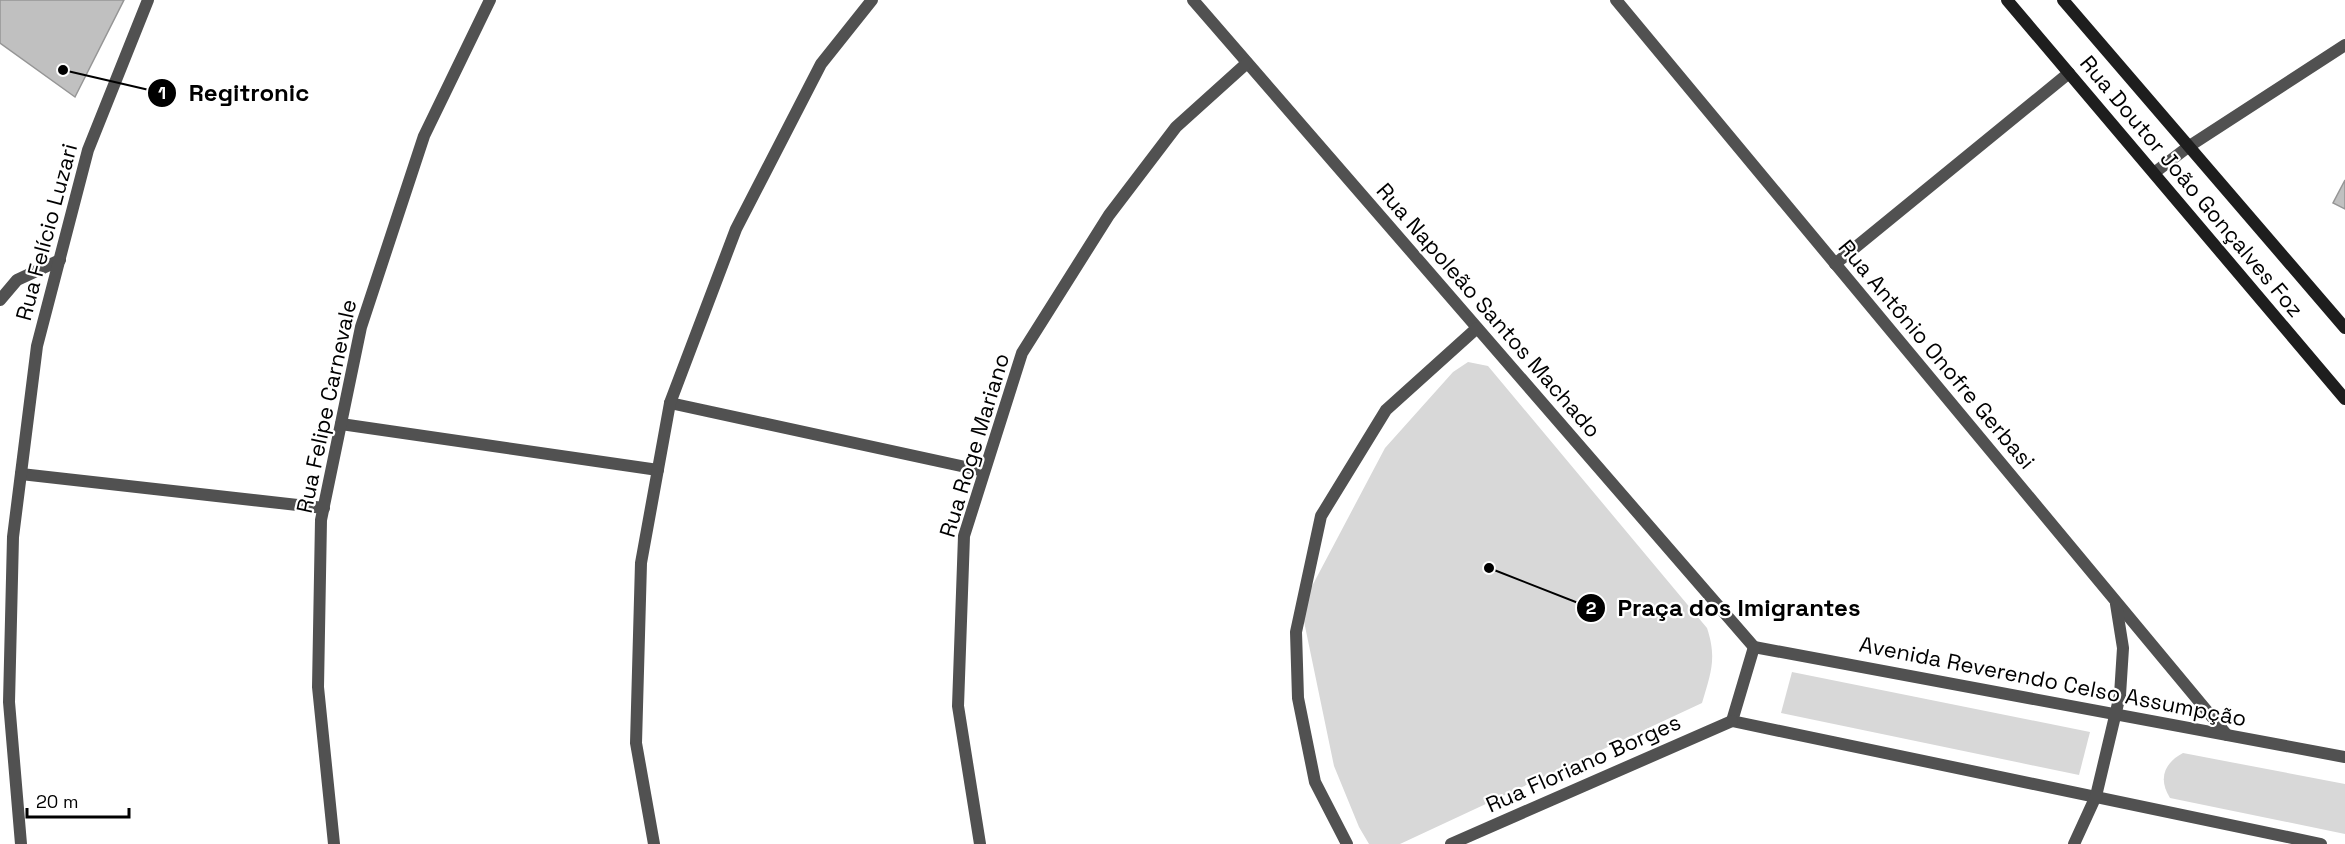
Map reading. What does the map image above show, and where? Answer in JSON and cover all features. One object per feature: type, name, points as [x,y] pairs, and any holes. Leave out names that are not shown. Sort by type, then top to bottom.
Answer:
[{"type":"street","name":"Rua Felício Luzari","points":[[21,844],[9,702],[13,537],[37,346],[88,150],[148,0]]},
{"type":"street","name":"Rua Felipe Carnevale","points":[[334,844],[318,687],[321,520],[361,327],[424,136],[490,0]]},
{"type":"street","points":[[654,844],[636,743],[641,563],[670,403],[736,229],[821,64],[872,0]]},
{"type":"street","name":"Rua Napoleão Santos Machado","points":[[1192,0],[1754,647]]},
{"type":"street","name":"Rua Antônio Onofre Gerbasi","points":[[1616,0],[2227,735]]},
{"type":"street","name":"Rua Doutor João Gonçalves Foz","points":[[2007,0],[2345,399]]},
{"type":"street","name":"Rua Doutor João Gonçalves Foz","points":[[2063,0],[2345,328]]},
{"type":"street","points":[[2154,173],[2188,147],[2345,45]]},
{"type":"street","name":"Rua Roge Mariano","points":[[980,844],[958,706],[964,536],[1022,353],[1109,215],[1176,127],[1247,63]]},
{"type":"street","points":[[1835,264],[2069,73]]},
{"type":"street","points":[[0,300],[17,280],[60,261]]},
{"type":"street","points":[[1347,844],[1315,782],[1298,698],[1296,632],[1321,516],[1386,410],[1477,328]]},
{"type":"street","points":[[670,403],[984,471]]},
{"type":"street","points":[[341,424],[658,470]]},
{"type":"street","points":[[21,474],[324,508]]},
{"type":"street","points":[[2074,844],[2096,796],[2120,694],[2123,648],[2116,602]]},
{"type":"street","points":[[1754,647],[1732,721],[2320,844]]},
{"type":"street","name":"Avenida Reverendo Celso Assumpção","points":[[1754,647],[2345,757]]},
{"type":"street","name":"Rua Floriano Borges","points":[[1451,844],[1732,721]]},
{"type":"shaded area","points":[[1468,362],[1488,366],[1707,628],[1712,648],[1710,674],[1702,703],[1400,844],[1369,844],[1359,827],[1334,766],[1301,607],[1385,448],[1453,372]]},
{"type":"shaded area","points":[[1792,672],[2090,732],[2079,775],[1781,713]]},
{"type":"shaded area","points":[[2183,753],[2345,784],[2345,834],[2170,798],[2164,784],[2165,772],[2171,762]]},
{"type":"building","points":[[0,0],[124,0],[75,97],[0,43]]},
{"type":"building","points":[[2345,180],[2345,209],[2333,203]]},
{"type":"place","name":"Regitronic","points":[[63,70]]},
{"type":"place","name":"Praça dos Imigrantes","points":[[1489,568]]}]
